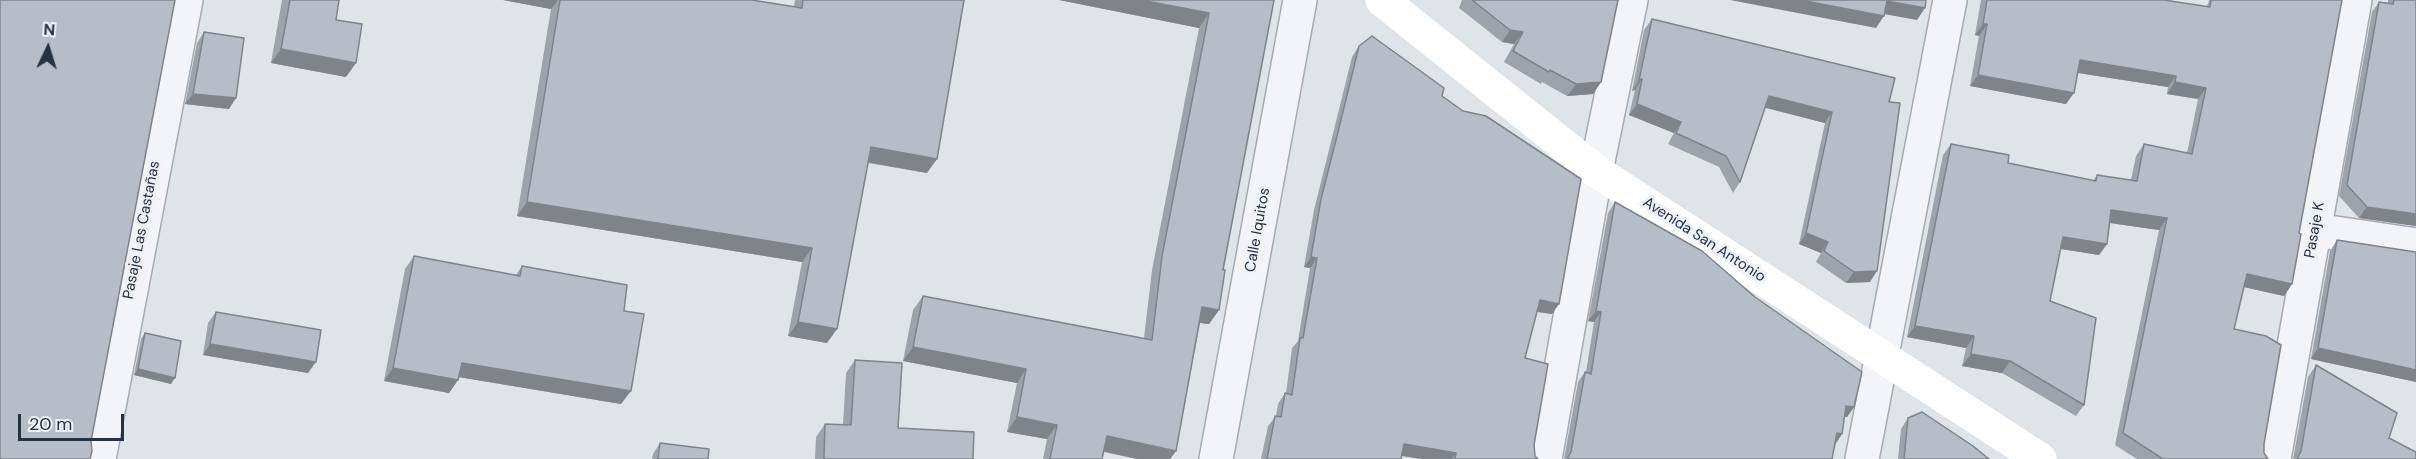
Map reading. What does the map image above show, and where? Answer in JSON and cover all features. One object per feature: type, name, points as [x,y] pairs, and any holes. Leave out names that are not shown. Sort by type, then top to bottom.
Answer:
[{"type":"main road","name":"Avenida San Antonio","points":[[1382,0],[1596,171],[1883,355],[2040,459]]},
{"type":"street","name":"Pasaje Las Castañas","points":[[99,459],[186,0]]},
{"type":"street","name":"Calle Iquitos","points":[[1216,459],[1300,0]]},
{"type":"street","points":[[1545,459],[1596,171],[1631,0]]},
{"type":"street","points":[[1862,459],[1950,0]]},
{"type":"street","name":"Pasaje K","points":[[2274,459],[2355,0]]},
{"type":"street","points":[[2315,230],[2416,245]]},
{"type":"building","points":[[0,0],[175,0],[91,441],[90,459],[0,459]]},
{"type":"building","points":[[290,0],[339,0],[336,20],[362,24],[356,63],[281,49]]},
{"type":"building","points":[[560,0],[752,0],[802,8],[803,0],[964,0],[937,159],[871,147],[837,329],[798,322],[812,248],[527,202]]},
{"type":"building","points":[[1141,0],[1274,0],[1223,270],[1225,270],[1219,310],[1202,307],[1176,451],[1107,436],[1102,459],[1050,459],[1057,425],[1017,417],[1026,369],[913,347],[923,296],[1152,340],[1162,256],[1209,13]]},
{"type":"building","points":[[1472,0],[1618,0],[1601,82],[1576,84],[1550,70],[1549,72],[1513,51],[1523,32],[1510,30]]},
{"type":"building","points":[[1800,0],[1926,0],[1925,8],[1887,1],[1884,16]]},
{"type":"building","points":[[1987,0],[2164,0],[2210,7],[2211,0],[2342,0],[2299,233],[2301,234],[2292,284],[2247,274],[2234,329],[2266,336],[2281,345],[2264,444],[2264,453],[2268,459],[2163,459],[2123,433],[2167,218],[2111,210],[2107,244],[2063,237],[2050,301],[2096,318],[2084,405],[2010,361],[1971,354],[1974,336],[1915,326],[1951,144],[2009,155],[2008,163],[2096,181],[2097,175],[2137,181],[2144,144],[2192,154],[2206,88],[2175,82],[2176,76],[2080,60],[2074,93],[1978,75],[1987,24],[1983,24]]},
{"type":"building","points":[[2394,0],[2416,0],[2416,214],[2367,207],[2347,185],[2379,2],[2393,4]]},
{"type":"building","points":[[1652,19],[1895,78],[1889,102],[1900,103],[1877,271],[1854,272],[1824,251],[1828,242],[1806,233],[1832,112],[1769,96],[1740,182],[1726,156],[1676,133],[1681,122],[1637,104],[1642,79],[1639,80]]},
{"type":"building","points":[[204,32],[244,38],[236,98],[193,94]]},
{"type":"building","points":[[1372,36],[1444,88],[1442,96],[1463,111],[1486,116],[1581,179],[1559,304],[1540,300],[1525,358],[1548,364],[1534,445],[1535,456],[1538,459],[1455,459],[1456,453],[1404,444],[1401,459],[1267,459],[1275,416],[1281,417],[1285,393],[1292,395],[1300,338],[1303,338],[1317,258],[1311,257],[1321,199],[1359,46]]},
{"type":"building","points":[[1615,202],[1702,251],[1755,297],[1862,372],[1854,407],[1846,406],[1842,434],[1837,433],[1832,459],[1567,459],[1571,452],[1585,372],[1591,374],[1601,312],[1596,311]]},
{"type":"building","points":[[2337,240],[2416,252],[2416,370],[2318,348]]},
{"type":"building","points":[[414,256],[520,276],[522,266],[627,285],[624,311],[644,314],[631,391],[462,363],[458,380],[393,368]]},
{"type":"building","points":[[216,312],[321,330],[316,362],[210,344]]},
{"type":"building","points":[[145,333],[181,341],[175,378],[138,369]]},
{"type":"building","points":[[855,360],[902,363],[898,428],[974,432],[973,459],[824,459],[825,424],[851,425]]},
{"type":"building","points":[[2316,365],[2397,413],[2389,438],[2416,452],[2416,459],[2297,459],[2301,451]]},
{"type":"building","points":[[1922,412],[1989,459],[1904,459],[1908,418]]},
{"type":"building","points":[[660,443],[709,449],[708,459],[658,459]]}]
